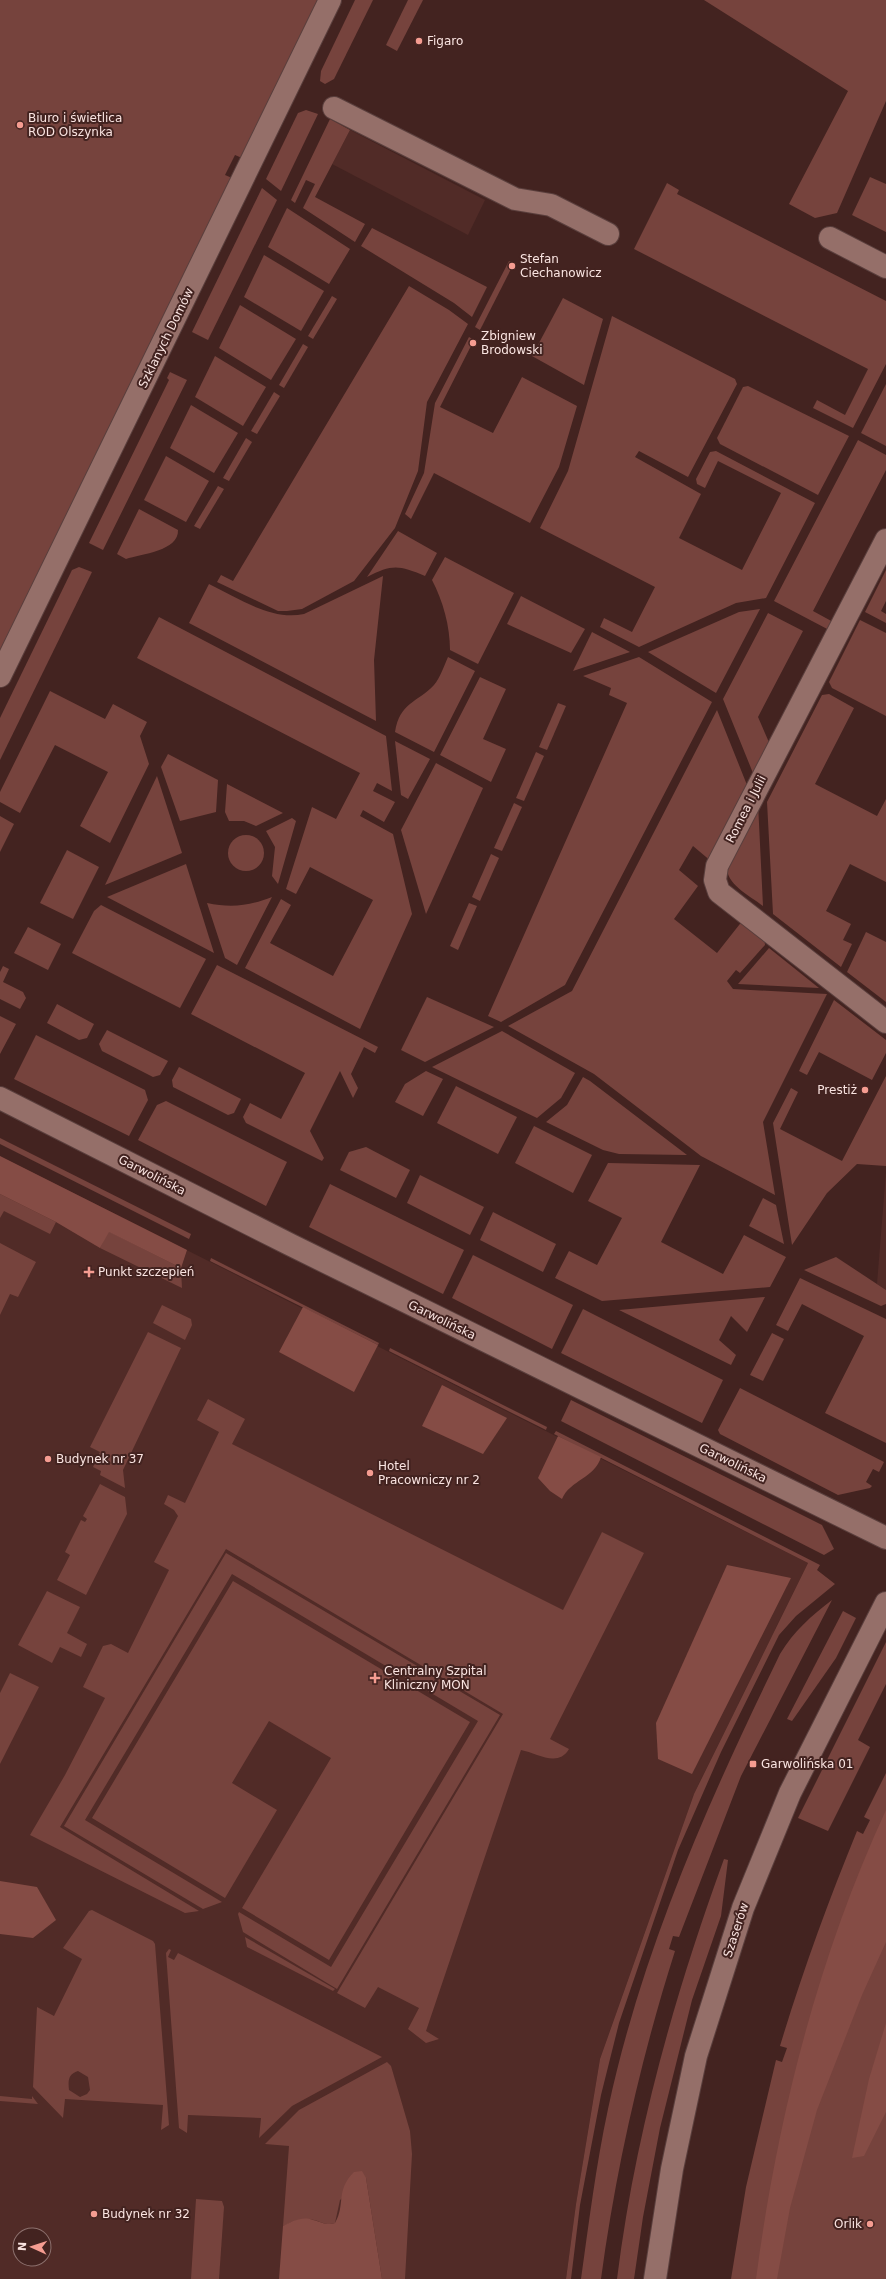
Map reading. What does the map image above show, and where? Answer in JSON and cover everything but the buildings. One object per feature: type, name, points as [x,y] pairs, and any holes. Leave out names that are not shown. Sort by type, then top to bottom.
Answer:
[{"type":"street","name":"Szklanych Domów","points":[[0,676],[330,0]]},
{"type":"street","points":[[334,108],[515,200],[551,206],[608,234]]},
{"type":"street","points":[[830,238],[886,267]]},
{"type":"street","name":"Romea i Julii","points":[[886,540],[717,866],[715,880],[719,892],[886,1022]]},
{"type":"street","name":"Garwolińska","points":[[0,1098],[361,1280],[886,1538]]},
{"type":"street","name":"Szaserów","points":[[655,2279],[672,2169],[696,2056],[743,1908],[790,1793],[886,1603]]},
{"type":"shaded area","points":[[0,0],[319,0],[242,158],[235,155],[225,175],[232,178],[0,652]]},
{"type":"shaded area","points":[[355,0],[373,0],[334,79],[325,84],[320,81],[321,71]]},
{"type":"shaded area","points":[[408,0],[423,0],[397,51],[386,45]]},
{"type":"shaded area","points":[[704,0],[886,0],[886,101],[837,213],[815,218],[789,204],[848,91]]},
{"type":"shaded area","points":[[306,110],[318,114],[281,191],[266,179],[298,113]]},
{"type":"shaded area","points":[[330,119],[350,130],[315,197],[365,224],[355,242],[303,208],[315,184],[306,180],[295,203],[291,200]]},
{"type":"shaded area","points":[[350,130],[485,200],[468,235],[332,164]]},
{"type":"shaded area","points":[[870,177],[886,184],[886,232],[852,215]]},
{"type":"shaded area","points":[[667,183],[679,190],[677,194],[886,301],[886,364],[853,428],[813,408],[817,400],[845,415],[868,369],[634,249]]},
{"type":"shaded area","points":[[262,188],[277,200],[208,340],[192,332]]},
{"type":"shaded area","points":[[287,208],[350,249],[329,284],[268,247]]},
{"type":"shaded area","points":[[372,228],[487,287],[472,317],[454,303],[361,246]]},
{"type":"shaded area","points":[[264,255],[324,291],[301,331],[244,297]]},
{"type":"shaded area","points":[[509,261],[514,263],[480,330],[475,327]]},
{"type":"shaded area","points":[[409,286],[449,310],[468,324],[427,402],[418,471],[395,528],[354,581],[302,609],[278,611],[217,582],[221,575],[233,581]]},
{"type":"shaded area","points":[[332,296],[337,299],[313,339],[308,336]]},
{"type":"shaded area","points":[[563,298],[603,319],[584,385],[532,356]]},
{"type":"shaded area","points":[[240,305],[296,339],[271,380],[219,348]]},
{"type":"shaded area","points":[[612,316],[735,379],[737,384],[688,477],[639,451],[635,457],[701,494],[679,538],[742,570],[781,493],[718,461],[705,488],[697,484],[696,479],[710,452],[716,451],[815,503],[766,598],[736,603],[639,647],[600,627],[604,618],[632,632],[655,587],[540,528],[568,471]]},
{"type":"shaded area","points":[[469,337],[474,340],[440,407],[493,433],[522,377],[577,406],[559,467],[530,523],[434,473],[411,519],[405,514],[424,473],[435,403]]},
{"type":"shaded area","points":[[303,344],[308,347],[284,388],[279,385]]},
{"type":"shaded area","points":[[215,356],[266,387],[243,426],[195,397]]},
{"type":"shaded area","points":[[170,372],[187,380],[103,550],[89,543],[169,380],[167,378]]},
{"type":"shaded area","points":[[886,384],[886,446],[861,433]]},
{"type":"shaded area","points":[[748,386],[849,436],[818,495],[720,444],[717,438],[743,387]]},
{"type":"shaded area","points":[[274,392],[280,396],[257,434],[251,431]]},
{"type":"shaded area","points":[[191,405],[238,433],[214,473],[170,448]]},
{"type":"shaded area","points":[[246,438],[252,442],[229,481],[223,478]]},
{"type":"shaded area","points":[[858,440],[886,455],[886,470],[813,611],[835,623],[831,631],[774,601]]},
{"type":"shaded area","points":[[166,456],[209,481],[186,522],[144,500]]},
{"type":"shaded area","points":[[218,486],[224,489],[200,529],[194,526]]},
{"type":"shaded area","points":[[139,509],[178,530],[177,537],[166,547],[126,559],[117,554]]},
{"type":"shaded area","points":[[398,531],[437,553],[425,576],[402,568],[389,568],[367,577]]},
{"type":"shaded area","points":[[445,557],[514,593],[478,664],[450,650],[449,632],[445,614],[432,580]]},
{"type":"shaded area","points":[[79,567],[92,572],[0,760],[0,718],[72,570]]},
{"type":"shaded area","points":[[886,570],[886,601],[881,611],[886,614],[886,623],[865,612]]},
{"type":"shaded area","points":[[383,576],[374,660],[376,721],[189,623],[209,584],[255,607],[279,614],[292,615],[304,614]]},
{"type":"shaded area","points":[[521,596],[585,629],[571,653],[507,624]]},
{"type":"shaded area","points":[[760,609],[716,693],[648,652],[739,612]]},
{"type":"shaded area","points":[[768,613],[803,631],[758,717],[771,747],[755,778],[723,699]]},
{"type":"shaded area","points":[[159,617],[386,736],[392,791],[377,783],[373,791],[395,802],[384,822],[363,810],[360,816],[393,834],[412,914],[360,1029],[245,968],[281,899],[291,905],[270,943],[333,976],[373,900],[310,867],[296,894],[286,889],[312,807],[336,819],[360,773],[137,658]]},
{"type":"shaded area","points":[[860,620],[886,633],[886,716],[832,688],[829,682]]},
{"type":"shaded area","points":[[592,632],[630,652],[573,671]]},
{"type":"shaded area","points":[[448,657],[475,671],[434,752],[395,732],[397,722],[405,709],[434,685]]},
{"type":"shaded area","points":[[639,657],[712,702],[565,985],[501,1022],[488,1016],[627,703],[609,695],[611,688],[583,676]]},
{"type":"shaded area","points":[[480,677],[506,689],[483,739],[506,749],[491,782],[440,755]]},
{"type":"shaded area","points":[[50,691],[105,719],[113,704],[147,722],[140,736],[149,764],[110,843],[80,826],[108,772],[55,745],[20,813],[0,802],[0,792]]},
{"type":"shaded area","points":[[829,694],[854,708],[815,784],[877,816],[886,799],[886,882],[850,864],[826,911],[851,924],[843,940],[852,944],[841,967],[773,914],[767,802],[822,695]]},
{"type":"shaded area","points":[[558,703],[566,706],[547,750],[539,747]]},
{"type":"shaded area","points":[[717,710],[749,790],[712,862],[693,846],[679,870],[698,886],[674,919],[717,953],[743,920],[764,937],[765,945],[740,973],[736,970],[727,981],[733,989],[827,994],[763,1122],[775,1195],[701,1156],[594,1074],[508,1026],[572,991]]},
{"type":"shaded area","points":[[395,741],[430,759],[408,799],[401,795]]},
{"type":"shaded area","points":[[536,752],[544,756],[524,801],[516,798]]},
{"type":"shaded area","points":[[168,754],[218,780],[216,812],[180,821],[161,767]]},
{"type":"shaded area","points":[[436,763],[483,788],[426,914],[401,830]]},
{"type":"shaded area","points":[[157,776],[182,853],[105,885]]},
{"type":"shaded area","points":[[227,784],[283,813],[256,826],[244,821],[229,821],[225,812]]},
{"type":"shaded area","points":[[514,803],[522,807],[502,851],[494,848]]},
{"type":"shaded area","points":[[758,803],[763,906],[739,888],[727,872],[727,865]]},
{"type":"shaded area","points":[[0,816],[14,824],[0,852]]},
{"type":"shaded area","points":[[292,818],[296,821],[278,884],[272,876],[275,847],[266,831]]},
{"type":"shaded area","points":[[250,835],[259,840],[263,846],[263,860],[259,866],[250,871],[242,871],[233,866],[229,860],[228,849],[233,840],[239,836]]},
{"type":"shaded area","points":[[67,850],[99,867],[73,919],[40,903]]},
{"type":"shaded area","points":[[491,854],[499,858],[480,901],[472,897]]},
{"type":"shaded area","points":[[186,864],[214,953],[107,897]]},
{"type":"shaded area","points":[[272,897],[237,965],[225,958],[207,903],[232,906],[248,904]]},
{"type":"shaded area","points":[[469,903],[477,906],[458,950],[450,946]]},
{"type":"shaded area","points":[[101,905],[206,959],[180,1008],[72,953],[94,911]]},
{"type":"shaded area","points":[[28,927],[61,944],[48,970],[14,953]]},
{"type":"shaded area","points":[[866,932],[886,942],[886,1002],[847,972]]},
{"type":"shaded area","points":[[769,948],[819,988],[738,984]]},
{"type":"shaded area","points":[[217,965],[378,1047],[375,1053],[364,1047],[351,1074],[358,1088],[353,1098],[340,1071],[310,1131],[324,1158],[322,1161],[246,1123],[243,1117],[250,1103],[281,1119],[305,1073],[191,1014]]},
{"type":"shaded area","points":[[3,966],[9,969],[3,982],[23,992],[26,998],[20,1009],[0,999],[0,972]]},
{"type":"shaded area","points":[[427,997],[494,1027],[425,1062],[401,1050]]},
{"type":"shaded area","points":[[834,1000],[886,1040],[886,1053],[872,1080],[819,1052],[807,1075],[799,1071]]},
{"type":"shaded area","points":[[57,1004],[94,1024],[87,1038],[79,1040],[47,1023]]},
{"type":"shaded area","points":[[0,1016],[16,1024],[0,1054]]},
{"type":"shaded area","points":[[107,1030],[168,1061],[160,1075],[153,1077],[102,1051],[99,1044]]},
{"type":"shaded area","points":[[502,1031],[575,1073],[561,1098],[537,1118],[432,1067]]},
{"type":"shaded area","points":[[36,1035],[145,1090],[148,1100],[129,1136],[14,1079]]},
{"type":"shaded area","points":[[179,1067],[241,1099],[234,1113],[228,1115],[173,1087],[172,1080]]},
{"type":"shaded area","points":[[426,1071],[443,1079],[423,1116],[395,1102],[405,1084]]},
{"type":"shaded area","points":[[886,1076],[886,1166],[857,1164],[827,1193],[792,1245],[773,1123],[791,1088],[798,1092],[780,1129],[842,1161]]},
{"type":"shaded area","points":[[583,1077],[687,1155],[619,1154],[603,1150],[546,1122],[567,1105]]},
{"type":"shaded area","points":[[456,1086],[517,1117],[498,1154],[437,1123]]},
{"type":"shaded area","points":[[166,1101],[287,1162],[266,1206],[138,1140],[157,1105]]},
{"type":"shaded area","points":[[534,1126],[592,1155],[573,1193],[515,1163]]},
{"type":"shaded area","points":[[0,1138],[191,1234],[189,1239],[0,1144]]},
{"type":"shaded area","points":[[366,1147],[410,1170],[396,1198],[340,1170],[349,1152]]},
{"type":"shaded area","name":"Centralny Szpital Kliniczny MON","points":[[0,1156],[808,1563],[694,1794],[600,2059],[576,2204],[566,2279],[0,2279]]},
{"type":"shaded area","points":[[0,1156],[187,1250],[181,1268],[109,1232],[100,1248],[56,1222],[0,1194]]},
{"type":"shaded area","points":[[608,1163],[700,1165],[661,1242],[723,1274],[744,1235],[786,1257],[770,1287],[602,1301],[555,1278],[569,1251],[597,1265],[622,1218],[588,1201]]},
{"type":"shaded area","points":[[886,1172],[886,1290],[877,1284]]},
{"type":"shaded area","points":[[420,1175],[484,1207],[470,1235],[407,1203]]},
{"type":"shaded area","points":[[330,1184],[464,1250],[443,1294],[309,1227]]},
{"type":"shaded area","points":[[0,1194],[56,1222],[50,1234],[4,1211],[0,1218]]},
{"type":"shaded area","points":[[763,1198],[776,1205],[784,1244],[749,1226]]},
{"type":"shaded area","points":[[493,1212],[556,1244],[543,1272],[480,1240]]},
{"type":"shaded area","points":[[108,1231],[181,1268],[182,1288],[100,1248]]},
{"type":"shaded area","points":[[0,1243],[36,1262],[18,1297],[10,1294],[0,1315]]},
{"type":"shaded area","points":[[473,1255],[573,1305],[552,1349],[452,1298]]},
{"type":"shaded area","points":[[836,1257],[886,1290],[886,1304],[881,1306],[804,1270]]},
{"type":"shaded area","points":[[211,1258],[379,1343],[378,1345],[210,1261]]},
{"type":"shaded area","points":[[800,1278],[886,1319],[886,1443],[825,1413],[864,1336],[802,1304],[788,1331],[776,1325]]},
{"type":"shaded area","points":[[765,1297],[747,1332],[731,1316],[719,1340],[736,1355],[731,1365],[619,1310]]},
{"type":"shaded area","points":[[162,1305],[191,1319],[192,1325],[185,1340],[153,1323]]},
{"type":"shaded area","points":[[303,1307],[378,1345],[354,1392],[279,1352]]},
{"type":"shaded area","points":[[583,1309],[723,1380],[702,1423],[561,1353]]},
{"type":"shaded area","points":[[148,1332],[181,1348],[123,1470],[125,1488],[100,1475],[101,1471],[93,1467],[100,1452],[90,1447]]},
{"type":"shaded area","points":[[772,1333],[784,1339],[763,1381],[750,1375]]},
{"type":"shaded area","points":[[390,1348],[547,1427],[546,1430],[389,1351]]},
{"type":"shaded area","points":[[442,1385],[507,1418],[483,1454],[422,1426]]},
{"type":"shaded area","points":[[740,1388],[884,1462],[879,1472],[873,1469],[866,1482],[872,1486],[870,1488],[838,1495],[720,1434],[718,1430]]},
{"type":"shaded area","points":[[208,1399],[245,1419],[232,1444],[563,1610],[602,1532],[644,1553],[550,1739],[569,1749],[559,1758],[547,1758],[521,1750],[426,2031],[439,2039],[426,2043],[408,2029],[419,2008],[378,1987],[365,2008],[337,1993],[503,1714],[226,1549],[60,1827],[199,1911],[185,1913],[30,1835],[65,1775],[105,1698],[83,1687],[103,1646],[111,1644],[128,1653],[169,1570],[154,1562],[178,1516],[174,1510],[164,1504],[168,1495],[185,1503],[219,1432],[197,1420]]},
{"type":"shaded area","points":[[571,1400],[822,1525],[834,1549],[824,1555],[561,1421]]},
{"type":"shaded area","points":[[556,1431],[820,1565],[817,1570],[835,1584],[796,1616],[779,1635],[721,1752],[678,1850],[619,2023],[601,2095],[580,2205],[571,2279],[566,2279],[576,2204],[600,2059],[694,1794],[808,1563],[554,1434]]},
{"type":"shaded area","points":[[558,1436],[601,1457],[594,1470],[571,1487],[562,1499],[550,1491],[538,1478]]},
{"type":"shaded area","points":[[100,1484],[125,1497],[127,1514],[86,1595],[57,1580],[70,1555],[65,1552],[81,1520],[85,1522],[87,1519],[83,1516]]},
{"type":"shaded area","points":[[226,1553],[500,1715],[337,1989],[243,1932],[238,1914],[239,1912],[331,1967],[478,1721],[232,1574],[85,1820],[222,1902],[203,1909],[64,1826]]},
{"type":"shaded area","points":[[727,1565],[791,1578],[692,1774],[658,1759],[656,1723]]},
{"type":"shaded area","points":[[233,1581],[470,1722],[329,1960],[242,1908],[331,1758],[269,1721],[232,1783],[277,1810],[225,1898],[92,1818]]},
{"type":"shaded area","points":[[47,1591],[80,1607],[67,1633],[87,1644],[81,1657],[60,1647],[52,1663],[18,1645]]},
{"type":"shaded area","points":[[832,1600],[741,1776],[679,1937],[673,1936],[669,1949],[675,1951],[651,2032],[631,2114],[614,2196],[601,2279],[581,2279],[596,2172],[608,2109],[622,2050],[639,1991],[680,1877],[728,1764],[780,1654],[803,1624]]},
{"type":"shaded area","points":[[843,1611],[856,1618],[836,1658],[792,1721],[787,1719]]},
{"type":"shaded area","points":[[886,1642],[886,1684],[858,1740],[870,1747],[828,1831],[798,1818]]},
{"type":"shaded area","points":[[10,1673],[39,1687],[0,1764],[0,1693]]},
{"type":"shaded area","points":[[886,1773],[886,2279],[731,2279],[746,2187],[776,2060],[782,2062],[787,2048],[780,2046],[788,2019],[806,1965],[857,1831],[863,1834],[870,1820],[864,1817]]},
{"type":"shaded area","points":[[886,1810],[886,1942],[862,1995],[817,2110],[790,2208],[777,2279],[756,2279],[776,2159],[788,2099],[803,2040],[840,1923]]},
{"type":"shaded area","points":[[724,1859],[728,1860],[721,1916],[692,2000],[660,2128],[643,2217],[634,2279],[617,2279],[634,2172],[658,2066],[689,1962]]},
{"type":"shaded area","points":[[0,1881],[37,1887],[56,1920],[33,1938],[0,1934]]},
{"type":"shaded area","points":[[92,1910],[153,1941],[155,1944],[169,2125],[161,2130],[163,2105],[65,2099],[63,2118],[33,2087],[37,2007],[54,2016],[82,1959],[63,1948],[89,1911]],"holes":[[[78,2071],[88,2077],[90,2090],[87,2094],[80,2097],[69,2090],[69,2081],[72,2074]]]},
{"type":"shaded area","points":[[245,1937],[335,1989],[333,1991],[247,1947]]},
{"type":"shaded area","points":[[169,1949],[171,1950],[168,1957],[174,1960],[178,1953],[382,2057],[292,2106],[259,2138],[261,2118],[188,2115],[187,2133],[179,2128],[166,1953]]},
{"type":"shaded area","points":[[886,2023],[886,2112],[864,2156],[852,2158],[869,2079]]},
{"type":"shaded area","points":[[387,2062],[391,2066],[410,2131],[412,2154],[405,2279],[382,2279],[366,2178],[340,2200],[335,2223],[327,2224],[306,2219],[298,2220],[283,2226],[289,2146],[265,2144],[299,2110]]},
{"type":"shaded area","points":[[0,2096],[32,2099],[32,2096],[38,2104],[0,2101]]},
{"type":"shaded area","points":[[362,2171],[366,2178],[382,2279],[279,2279],[283,2226],[301,2219],[309,2219],[326,2224],[335,2223],[340,2210],[343,2191],[348,2179],[354,2172]]},
{"type":"shaded area","points":[[196,2199],[222,2201],[224,2207],[219,2279],[191,2279]]},
{"type":"place","name":"Figaro","points":[[419,41]]},
{"type":"place","name":"Biuro i świetlica ROD Olszynka","points":[[20,125]]},
{"type":"place","name":"Stefan Ciechanowicz","points":[[512,266]]},
{"type":"place","name":"Zbigniew Brodowski","points":[[473,343]]},
{"type":"place","name":"Prestiż","points":[[865,1090]]},
{"type":"place","name":"Punkt szczepień","points":[[89,1272]]},
{"type":"place","name":"Budynek nr 37","points":[[48,1459]]},
{"type":"place","name":"Hotel Pracowniczy nr 2","points":[[370,1473]]},
{"type":"place","name":"Centralny Szpital Kliniczny MON","points":[[375,1678]]},
{"type":"place","name":"Garwolińska 01","points":[[753,1764]]},
{"type":"place","name":"Budynek nr 32","points":[[94,2214]]},
{"type":"place","name":"Orlik","points":[[870,2224]]}]
